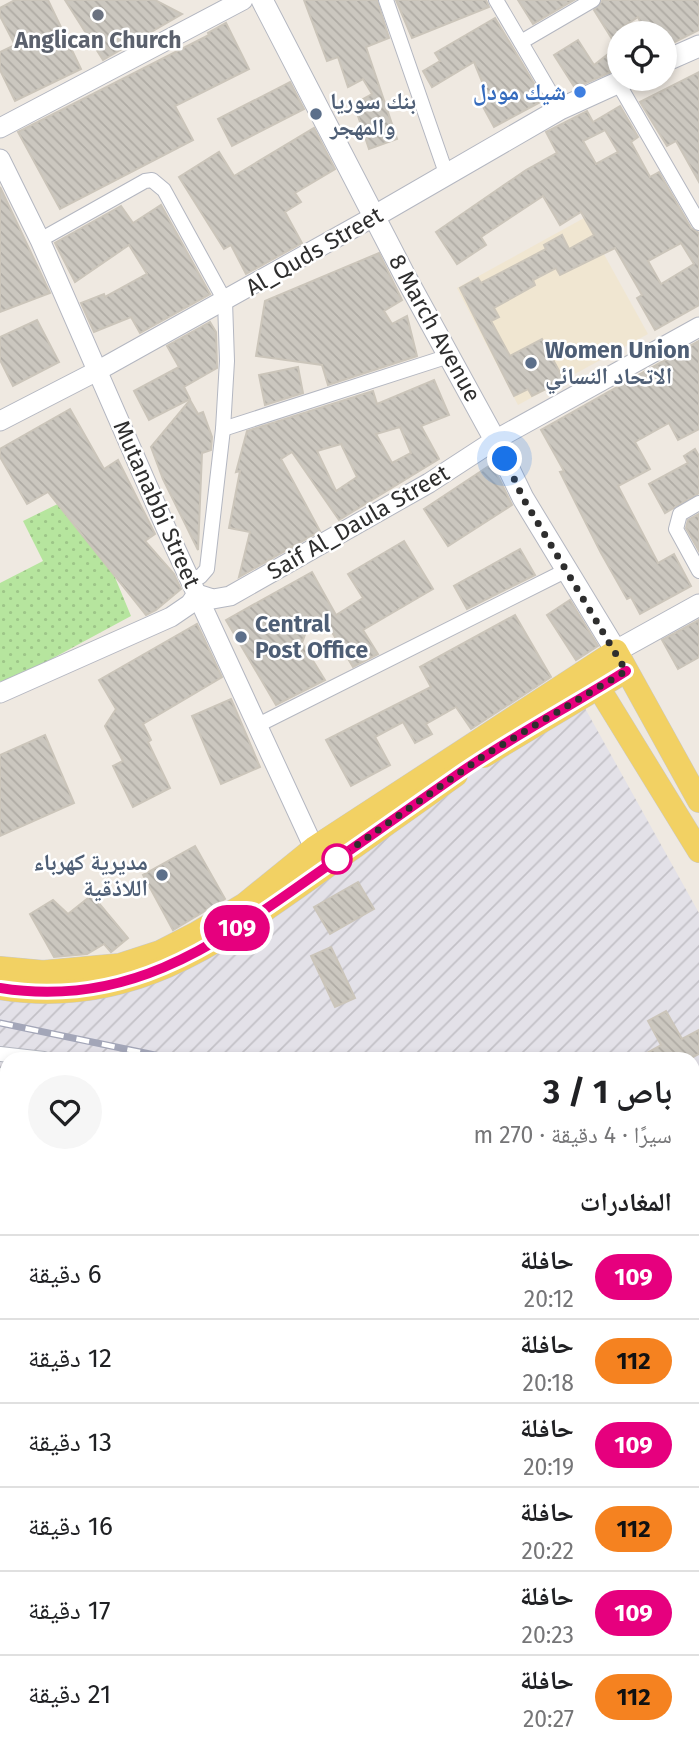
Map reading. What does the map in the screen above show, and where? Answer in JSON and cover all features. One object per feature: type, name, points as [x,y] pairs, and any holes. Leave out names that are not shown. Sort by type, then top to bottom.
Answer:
[{"type":"main road","name":"8 March Avenue","points":[[262,0],[495,440],[523,498],[621,661]]},
{"type":"main road","points":[[677,56],[699,46]]},
{"type":"main road","name":"Al_Quds Street","points":[[375,216],[560,109],[607,88]]},
{"type":"main road","points":[[0,988],[45,992],[107,987],[176,964],[262,913],[485,755],[599,688],[621,661],[699,605]]},
{"type":"main road","points":[[0,968],[43,972],[83,970],[120,965],[160,952],[245,904],[314,848],[586,668],[621,661]]},
{"type":"main road","points":[[621,661],[699,801]]},
{"type":"main road","points":[[586,668],[699,850]]},
{"type":"street","points":[[0,128],[243,0]]},
{"type":"street","points":[[386,0],[446,173]]},
{"type":"street","points":[[496,0],[560,109]]},
{"type":"street","points":[[521,42],[593,0]]},
{"type":"street","points":[[627,91],[699,222]]},
{"type":"street","name":"Mutanabbi Street","points":[[0,159],[40,240],[256,726],[314,848]]},
{"type":"street","points":[[0,693],[185,610],[193,586],[207,569],[223,429],[227,361],[225,301],[164,190],[152,180],[145,181],[40,240]]},
{"type":"street","name":"Al_Quds Street","points":[[0,421],[99,370],[375,216]]},
{"type":"street","name":"Saif Al_Daula Street","points":[[193,586],[213,599],[230,596],[429,483],[495,440],[699,327]]},
{"type":"street","points":[[223,429],[449,356]]},
{"type":"street","points":[[699,502],[680,514],[676,522],[679,538],[699,571]]},
{"type":"street","points":[[256,726],[565,571]]},
{"type":"shaded area","points":[[584,218],[648,334],[518,405],[457,288]]},
{"type":"shaded area","points":[[581,701],[699,913],[699,1052],[0,1052],[0,998],[122,984],[363,825]]},
{"type":"green space","points":[[80,493],[131,616],[5,684],[0,681],[0,583],[43,561],[23,521]]},
{"type":"building","points":[[15,0],[48,0],[81,69],[15,101],[0,70],[0,52],[15,45],[0,16],[0,8]]},
{"type":"building","points":[[65,0],[155,0],[182,14],[103,60]]},
{"type":"building","points":[[304,0],[377,0],[389,38],[366,47],[397,139],[369,149],[354,104],[372,94],[363,79],[348,87],[338,57],[327,61]]},
{"type":"building","points":[[396,0],[486,0],[489,7],[412,38]]},
{"type":"building","points":[[518,0],[574,0],[533,24]]},
{"type":"building","points":[[603,0],[699,0],[699,30],[677,41],[677,21],[640,21],[638,17],[632,21],[607,21],[607,31],[594,10]]},
{"type":"building","points":[[495,18],[544,100],[494,127],[482,105],[490,101],[474,62],[432,87],[423,71],[440,61],[435,53]]},
{"type":"building","points":[[226,23],[249,69],[175,106],[193,140],[60,209],[18,132],[209,35],[208,33]]},
{"type":"building","points":[[578,40],[594,65],[607,55],[607,74],[575,88],[554,55]]},
{"type":"building","points":[[699,72],[699,182],[676,141],[667,146],[640,102],[662,91],[677,91],[677,83]]},
{"type":"building","points":[[290,82],[304,109],[232,146],[218,119]]},
{"type":"building","points":[[620,106],[638,137],[631,142],[650,177],[659,172],[691,228],[699,233],[699,305],[655,330],[637,298],[642,295],[615,248],[560,275],[556,268],[533,280],[535,285],[494,308],[499,317],[491,321],[510,356],[542,339],[564,380],[532,396],[528,389],[514,396],[460,288],[478,278],[481,283],[546,249],[544,245],[562,235],[569,249],[594,235],[581,212],[560,225],[543,196],[481,237],[486,245],[457,264],[436,232],[526,170],[557,153],[546,132],[587,111],[593,122]],"holes":[[[605,130],[618,152],[596,164],[583,141]],[[681,243],[694,264],[661,284],[648,261]]]},
{"type":"building","points":[[314,128],[335,169],[295,193],[301,202],[285,212],[302,243],[246,274],[231,245],[224,249],[179,177],[219,152],[234,176]]},
{"type":"building","points":[[0,187],[50,293],[0,312]]},
{"type":"building","points":[[161,205],[210,294],[140,333],[131,317],[94,332],[81,303],[104,294],[105,297],[147,274],[129,245],[75,282],[55,243],[121,206],[133,223]]},
{"type":"building","points":[[379,253],[402,300],[384,311],[392,324],[407,316],[417,356],[328,385],[322,365],[256,356],[265,301]]},
{"type":"building","points":[[37,320],[59,362],[13,386],[0,360],[0,337]]},
{"type":"building","points":[[210,322],[216,332],[217,368],[184,387],[190,399],[149,420],[134,391],[179,367],[167,346]]},
{"type":"building","points":[[699,341],[699,429],[678,440],[669,423],[635,442],[650,469],[618,486],[658,563],[674,554],[691,586],[640,614],[631,597],[627,599],[601,553],[560,472],[564,471],[541,430]]},
{"type":"building","points":[[298,367],[303,393],[265,405],[259,375]]},
{"type":"building","points":[[434,380],[449,415],[421,426],[439,459],[339,520],[292,452],[281,459],[320,531],[239,577],[250,532],[229,528],[240,471],[236,472],[247,431],[373,391],[377,404]],"holes":[[[400,427],[411,453],[392,463],[376,434]],[[341,444],[357,477],[336,491],[317,451]]]},
{"type":"building","points":[[190,400],[198,414],[203,412],[212,437],[211,450],[202,453],[198,550],[163,479],[151,447]]},
{"type":"building","points":[[70,409],[104,469],[118,460],[155,534],[145,541],[174,574],[181,589],[146,615],[48,492],[27,504],[0,457],[0,449]]},
{"type":"building","points":[[695,449],[699,456],[699,493],[665,513],[649,484],[688,463],[684,456]]},
{"type":"building","points":[[492,464],[512,505],[448,546],[424,509]]},
{"type":"building","points":[[699,514],[699,551],[686,528],[688,520]]},
{"type":"building","points":[[404,541],[433,589],[363,630],[378,654],[353,667],[324,619],[307,629],[302,643],[325,680],[276,705],[226,620],[312,572],[336,615],[363,598],[348,574]]},
{"type":"building","points":[[520,549],[535,575],[467,609],[454,586]]},
{"type":"building","points":[[570,600],[598,646],[576,660],[547,615]]},
{"type":"building","points":[[515,615],[551,677],[471,729],[456,707],[426,724],[432,734],[415,743],[403,722],[375,737],[390,765],[351,786],[326,740],[431,687],[420,667]]},
{"type":"building","points":[[699,620],[699,657],[678,669],[662,640]]},
{"type":"building","points":[[197,624],[222,677],[143,724],[151,740],[148,742],[170,788],[133,807],[113,766],[123,761],[105,726],[116,709],[99,680]]},
{"type":"building","points":[[231,699],[260,767],[221,784],[192,716]]},
{"type":"building","points":[[45,735],[74,803],[0,836],[0,755]]},
{"type":"building","points":[[195,846],[225,899],[173,930],[143,875]]},
{"type":"building","points":[[358,882],[374,909],[330,934],[314,907]]},
{"type":"building","points":[[92,895],[128,938],[111,952],[104,944],[87,954],[54,957],[30,914],[53,900],[68,914]]},
{"type":"building","points":[[331,947],[355,998],[335,1007],[311,956]]},
{"type":"building","points":[[666,1011],[682,1039],[699,1030],[699,1052],[648,1052],[661,1045],[648,1021]]},
{"type":"railway","points":[[0,1023],[140,1052]]},
{"type":"bus line","name":"109","points":[[0,988],[45,992],[76,991],[107,987],[166,969],[207,948],[262,913],[485,755],[626,671]]},
{"type":"place","name":"Anglican Church","points":[[98,15]]},
{"type":"place","name":"شيك مودل","points":[[580,92]]},
{"type":"place","name":"بنك سوريا والمهجر","points":[[316,114]]},
{"type":"place","name":"Women Union الاتحاد النسائي","points":[[531,363]]},
{"type":"place","name":"Central Post Office","points":[[241,637]]},
{"type":"place","name":"مديرية كهرباء اللاذقية","points":[[162,875]]},
{"type":"route","points":[[337,859],[485,755],[626,671],[523,498],[505,459]]}]
